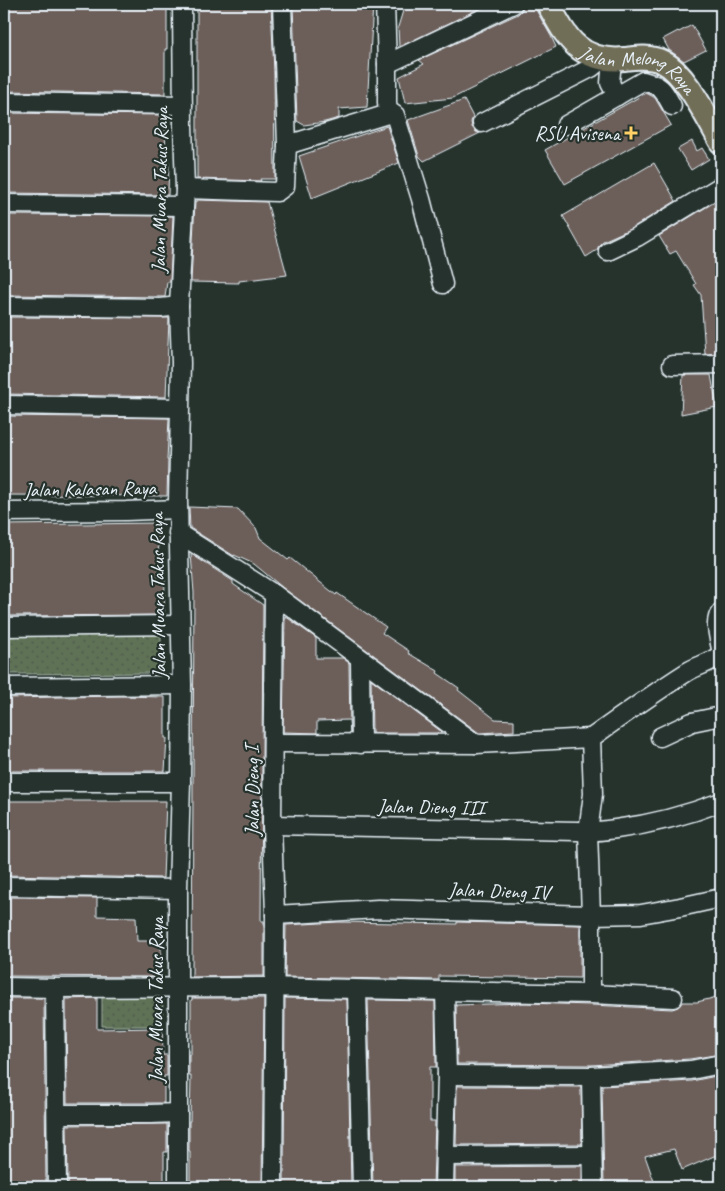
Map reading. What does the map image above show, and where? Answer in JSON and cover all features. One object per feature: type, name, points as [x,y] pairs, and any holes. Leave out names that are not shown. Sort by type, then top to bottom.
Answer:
[{"type":"main road","name":"Jalan Melong Raya","points":[[548,4],[568,38],[585,52],[607,59],[651,58],[663,62],[676,71],[689,86],[717,128]]},
{"type":"street","name":"Jalan Muara Takus Raya","points":[[178,1187],[178,889],[182,685],[178,533],[181,363],[179,306],[184,197],[182,4]]},
{"type":"street","points":[[4,204],[277,192],[285,186],[287,144],[282,4]]},
{"type":"street","points":[[385,4],[386,102],[388,114]]},
{"type":"street","points":[[387,64],[513,4]]},
{"type":"street","points":[[482,123],[607,59],[610,83],[617,96]]},
{"type":"street","points":[[566,125],[643,81],[655,84],[663,90],[672,106]]},
{"type":"street","points":[[4,102],[183,105]]},
{"type":"street","points":[[287,144],[388,114],[392,113],[395,115],[443,284]]},
{"type":"street","points":[[608,251],[637,237],[721,186]]},
{"type":"street","points":[[4,306],[161,308],[179,306]]},
{"type":"street","points":[[672,365],[721,364]]},
{"type":"street","points":[[4,405],[179,408]]},
{"type":"street","name":"Jalan Kalasan Raya","points":[[4,512],[178,509]]},
{"type":"street","points":[[178,533],[274,594],[476,744]]},
{"type":"street","name":"Jalan Dieng I","points":[[272,1187],[275,915],[272,826],[274,594]]},
{"type":"street","points":[[721,612],[717,623],[721,649]]},
{"type":"street","points":[[4,627],[180,625]]},
{"type":"street","points":[[274,743],[476,744],[591,738],[647,697],[690,670],[721,654]]},
{"type":"street","points":[[360,659],[361,744]]},
{"type":"street","points":[[4,687],[182,685]]},
{"type":"street","points":[[660,736],[692,722],[721,716]]},
{"type":"street","points":[[590,994],[591,915],[588,832],[593,794],[591,738]]},
{"type":"street","points":[[4,782],[181,782]]},
{"type":"street","name":"Jalan Dieng III","points":[[272,826],[588,832],[645,824],[720,805]]},
{"type":"street","points":[[4,886],[178,889]]},
{"type":"street","name":"Jalan Dieng IV","points":[[275,915],[378,909],[591,915],[641,914],[721,898]]},
{"type":"street","points":[[4,987],[445,990],[673,998]]},
{"type":"street","points":[[55,988],[57,1187]]},
{"type":"street","points":[[357,990],[362,1187]]},
{"type":"street","points":[[444,1187],[447,1074],[445,990]]},
{"type":"street","points":[[447,1074],[592,1076],[690,1070],[721,1064]]},
{"type":"street","points":[[592,1076],[593,1187]]},
{"type":"street","points":[[57,1114],[178,1113]]},
{"type":"street","points":[[445,1156],[592,1155]]},
{"type":"green space","points":[[4,632],[161,634],[161,673],[4,674]]},
{"type":"green space","points":[[102,996],[163,997],[162,1026],[102,1026]]},
{"type":"building","points":[[167,4],[165,94],[4,91],[4,5]]},
{"type":"building","points":[[197,4],[271,4],[275,179],[260,179],[261,181],[197,179]]},
{"type":"building","points":[[293,4],[373,4],[367,107],[339,109],[339,118],[325,122],[304,125],[297,121]]},
{"type":"building","points":[[405,4],[489,4],[399,47],[398,27]]},
{"type":"building","points":[[523,4],[535,4],[536,10],[556,47],[453,98],[405,103],[399,77],[424,64],[419,60],[518,14],[522,10]]},
{"type":"building","points":[[692,25],[706,50],[684,61],[669,50],[663,39]]},
{"type":"building","name":"RSU Avisena","points":[[646,93],[655,98],[671,125],[565,184],[545,150]]},
{"type":"building","points":[[464,100],[473,117],[472,127],[476,132],[480,133],[424,161],[419,156],[408,120]]},
{"type":"building","points":[[4,113],[165,115],[166,162],[169,162],[168,195],[4,193]]},
{"type":"building","points":[[387,126],[399,163],[312,198],[299,156]]},
{"type":"building","points":[[692,141],[697,151],[702,148],[709,159],[691,170],[678,149]]},
{"type":"building","points":[[654,163],[676,201],[632,228],[603,241],[597,250],[586,257],[563,216]]},
{"type":"building","points":[[721,198],[721,353],[705,354],[701,295],[676,251],[670,254],[659,236]]},
{"type":"building","points":[[197,200],[267,202],[287,275],[239,281],[239,283],[191,282],[195,201],[197,202]]},
{"type":"building","points":[[4,215],[173,216],[170,282],[167,282],[165,297],[4,295]]},
{"type":"building","points":[[4,317],[169,318],[166,397],[4,394]]},
{"type":"building","points":[[683,375],[711,375],[717,407],[681,414]]},
{"type":"building","points":[[4,416],[169,418],[167,496],[4,495]]},
{"type":"building","points":[[189,507],[238,509],[256,528],[260,538],[288,560],[290,558],[336,595],[337,593],[386,627],[382,633],[409,651],[408,653],[438,671],[437,673],[459,688],[458,690],[495,719],[514,720],[514,731],[479,733],[283,588],[254,564],[234,556],[190,528]]},
{"type":"building","points":[[158,523],[159,580],[165,580],[164,615],[4,616],[4,525]]},
{"type":"building","points":[[191,554],[233,581],[233,584],[263,605],[261,921],[264,921],[264,976],[192,977],[194,593]]},
{"type":"building","points":[[285,616],[316,638],[316,658],[343,658],[349,663],[350,733],[349,720],[317,721],[317,733],[283,732]]},
{"type":"building","points":[[371,679],[442,732],[372,733]]},
{"type":"building","points":[[165,697],[165,738],[167,738],[165,771],[4,771],[4,698]]},
{"type":"building","points":[[4,801],[166,801],[163,878],[4,875]]},
{"type":"building","points":[[4,897],[97,898],[97,916],[136,917],[137,941],[161,941],[161,977],[4,976]]},
{"type":"building","points":[[338,922],[580,925],[580,978],[439,976],[439,980],[285,977],[286,925]]},
{"type":"building","points":[[721,996],[721,1054],[690,1059],[591,1065],[457,1064],[456,1005],[526,1003],[672,1009],[678,1007],[682,1002],[697,1002]]},
{"type":"building","points":[[4,998],[44,998],[46,1183],[4,1185]]},
{"type":"building","points":[[97,998],[97,1029],[162,1028],[163,1055],[167,1055],[167,1076],[164,1076],[164,1103],[67,1103],[66,999]]},
{"type":"building","points":[[192,998],[264,998],[262,1187],[190,1187],[189,1121],[191,1076],[189,1076],[189,1054],[191,1054]]},
{"type":"building","points":[[285,998],[347,999],[351,1187],[284,1187]]},
{"type":"building","points":[[368,1000],[435,1001],[436,1067],[430,1067],[430,1121],[435,1121],[433,1187],[373,1187]]},
{"type":"building","points":[[721,1075],[721,1153],[682,1170],[674,1149],[645,1156],[656,1187],[604,1187],[602,1086],[692,1081]]},
{"type":"building","points":[[457,1086],[581,1087],[582,1144],[456,1145]]},
{"type":"building","points":[[167,1124],[167,1152],[164,1152],[164,1185],[68,1185],[67,1125]]},
{"type":"building","points":[[582,1166],[582,1187],[455,1187],[455,1167]]},
{"type":"place","name":"RSU Avisena","points":[[631,133]]}]
